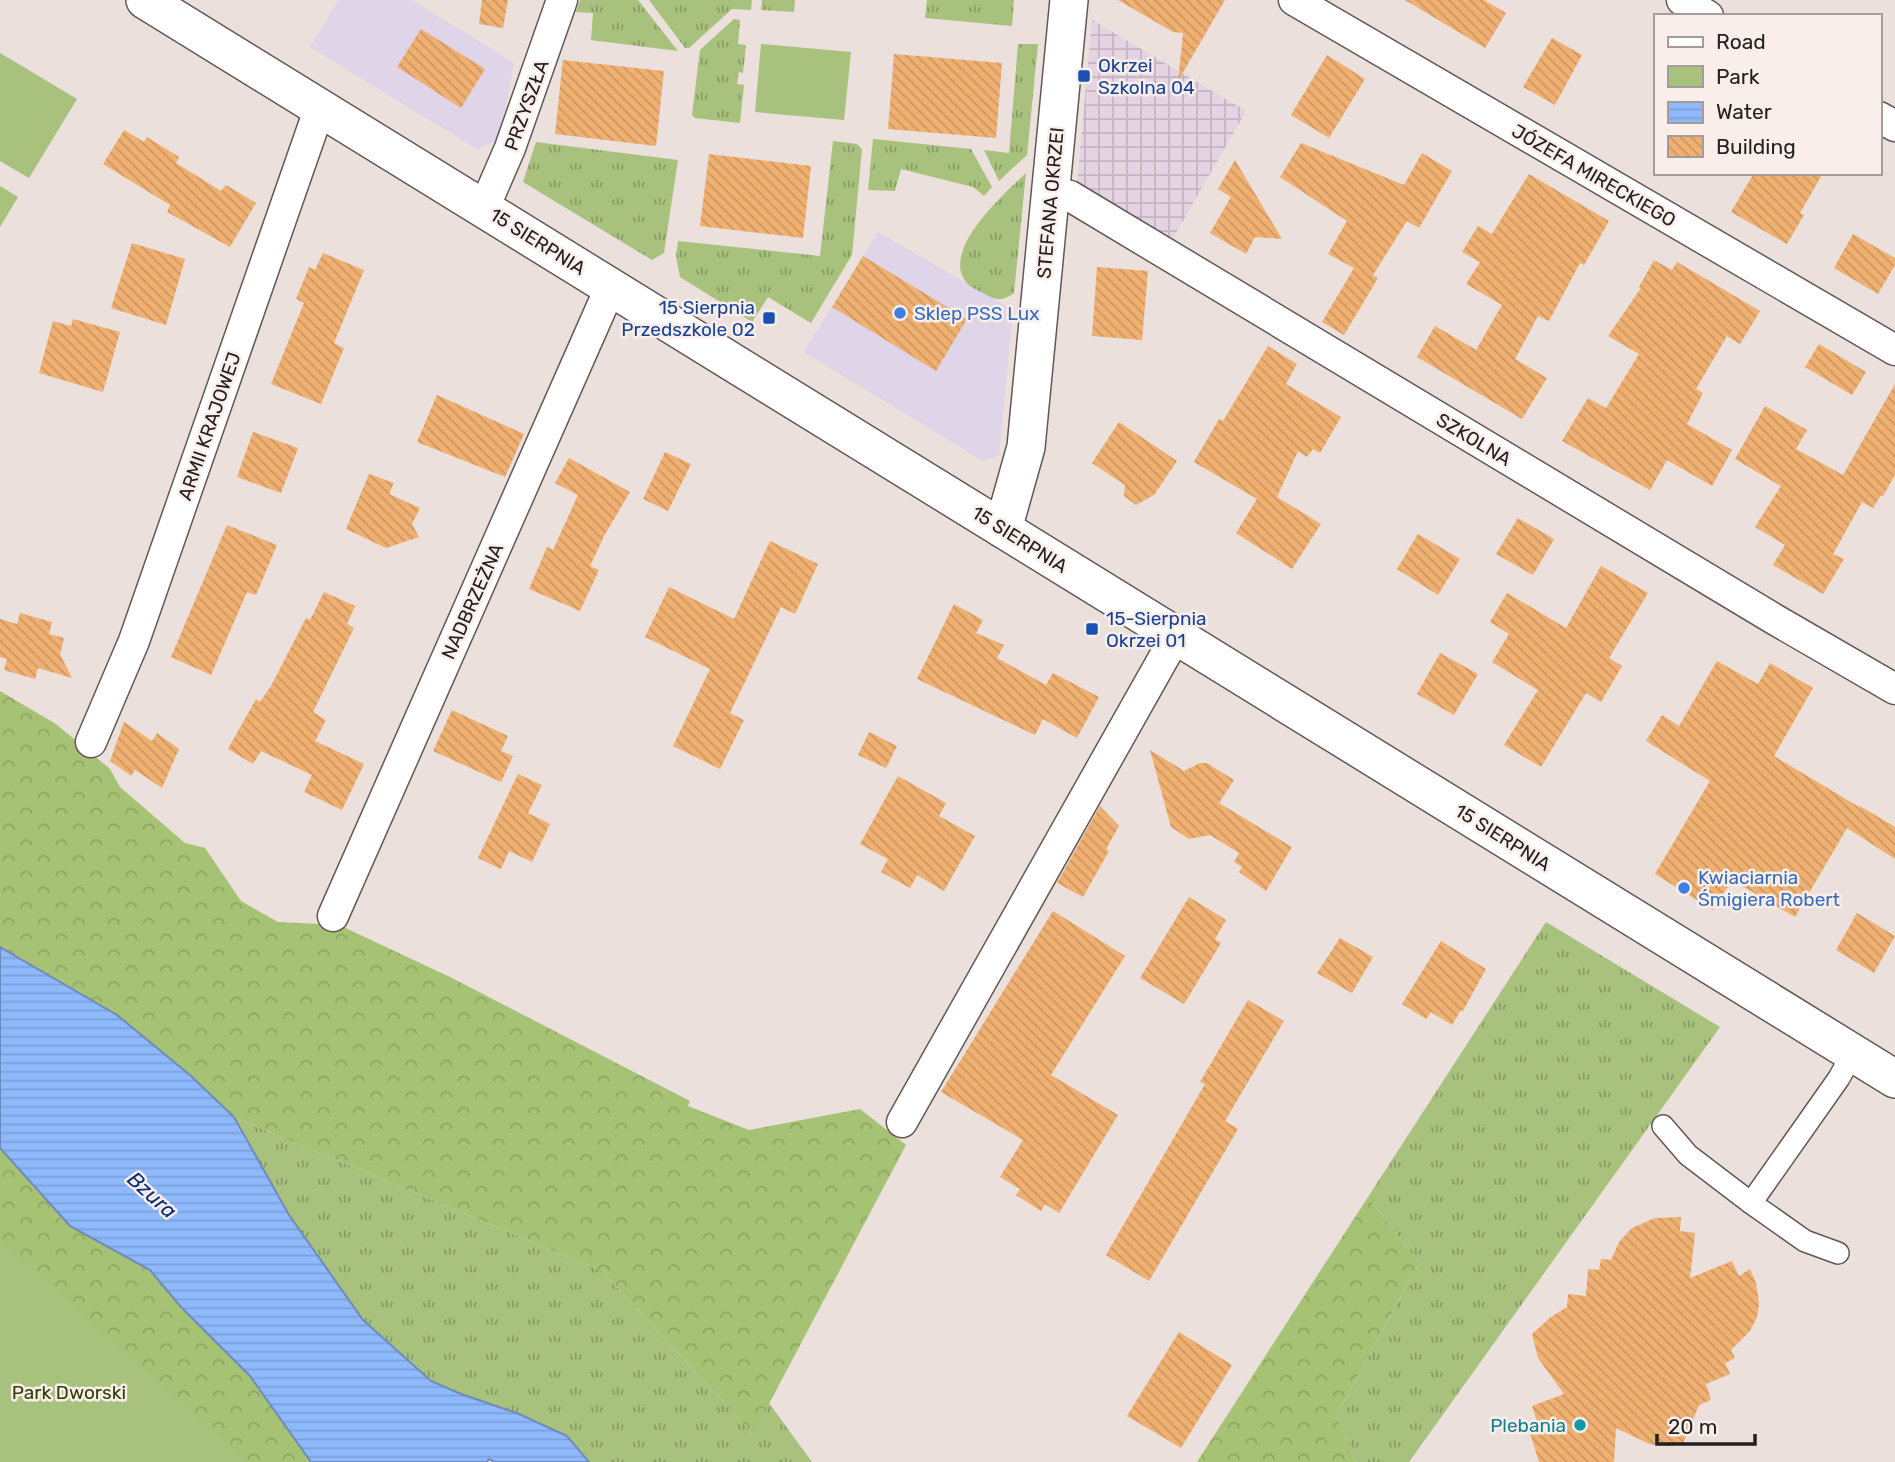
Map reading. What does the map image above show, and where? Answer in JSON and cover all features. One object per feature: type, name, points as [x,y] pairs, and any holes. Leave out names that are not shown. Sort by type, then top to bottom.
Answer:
[{"type":"street","name":"15 SIERPNIA","points":[[145,0],[1895,1079]]},
{"type":"street","name":"PRZYSZŁA","points":[[484,208],[510,148],[562,0]]},
{"type":"street","name":"STEFANA OKRZEI","points":[[1003,529],[1026,447],[1069,0]]},
{"type":"street","name":"JÓZEFA MIRECKIEGO","points":[[1294,0],[1895,351]]},
{"type":"street","points":[[1682,0],[1705,14]]},
{"type":"street","name":"ARMII KRAJOWEJ","points":[[91,742],[138,628],[320,107]]},
{"type":"street","name":"SZKOLNA","points":[[1052,192],[1070,196],[1762,612],[1895,689]]},
{"type":"street","name":"NADBRZEŻNA","points":[[333,915],[611,286]]},
{"type":"street","points":[[902,1122],[1177,636]]},
{"type":"street","points":[[1751,1203],[1853,1053]]},
{"type":"street","points":[[1663,1126],[1688,1155],[1751,1203],[1805,1241],[1838,1253]]},
{"type":"shaded area","points":[[339,0],[412,0],[514,63],[500,139],[477,149],[310,47]]},
{"type":"shaded area","points":[[1092,20],[1246,111],[1172,240],[1077,185]]},
{"type":"shaded area","points":[[878,232],[1013,310],[999,456],[983,461],[804,352]]},
{"type":"green space","points":[[580,0],[638,0],[678,51],[591,40],[593,13],[576,12]]},
{"type":"green space","points":[[649,0],[752,0],[751,10],[732,9],[689,48],[685,48]]},
{"type":"green space","points":[[762,0],[795,0],[794,12],[761,10]]},
{"type":"green space","points":[[927,0],[1014,0],[1012,26],[925,18]]},
{"type":"green space","points":[[734,19],[740,20],[738,44],[746,45],[743,73],[739,72],[737,84],[744,85],[740,123],[695,118],[692,115],[700,50]]},
{"type":"green space","points":[[761,44],[851,52],[844,120],[755,112]]},
{"type":"green space","points":[[1018,44],[1038,44],[1027,155],[999,181],[984,150],[1009,153]]},
{"type":"green space","points":[[0,53],[77,99],[29,178],[0,161]]},
{"type":"green space","points":[[873,139],[971,149],[992,187],[984,196],[973,187],[901,169],[895,191],[868,190]]},
{"type":"green space","points":[[833,141],[857,144],[862,149],[852,255],[811,323],[768,297],[752,322],[680,277],[676,256],[678,241],[820,256]]},
{"type":"green space","points":[[536,142],[678,160],[664,253],[652,260],[523,182]]},
{"type":"green space","points":[[1026,173],[1014,293],[1003,299],[996,299],[970,286],[961,273],[961,258],[977,225]]},
{"type":"green space","points":[[0,186],[18,197],[0,227]]},
{"type":"green space","points":[[0,691],[56,724],[110,769],[120,787],[185,843],[205,848],[241,901],[278,922],[339,925],[450,977],[690,1101],[688,1106],[749,1130],[860,1109],[906,1145],[753,1434],[602,1271],[234,1117],[191,1076],[23,959],[0,947]]},
{"type":"green space","points":[[1546,922],[1720,1027],[1409,1462],[1356,1462],[1336,1416],[1419,1263],[1368,1197]]},
{"type":"green space","points":[[234,1117],[602,1271],[752,1433],[769,1403],[812,1462],[589,1462],[567,1436],[519,1414],[431,1381],[363,1320],[289,1215]]},
{"type":"green space","points":[[0,1148],[70,1226],[150,1270],[181,1307],[250,1376],[311,1462],[244,1462],[0,1276]]},
{"type":"green space","points":[[1368,1197],[1419,1263],[1336,1416],[1356,1462],[1197,1462]]},
{"type":"green space","name":"Park Dworski","points":[[0,1240],[248,1462],[0,1462]]},
{"type":"water","name":"Bzura","points":[[0,947],[117,1015],[191,1076],[234,1117],[289,1215],[363,1320],[431,1381],[519,1414],[567,1436],[589,1462],[495,1462],[489,1459],[487,1462],[311,1462],[250,1376],[181,1307],[150,1270],[70,1226],[0,1148]]},
{"type":"building","points":[[482,0],[508,0],[503,28],[479,24]]},
{"type":"building","points":[[1118,0],[1225,0],[1178,81],[1183,33],[1173,32]]},
{"type":"building","points":[[1405,0],[1484,0],[1506,13],[1485,48]]},
{"type":"building","points":[[421,29],[485,69],[461,108],[397,67]]},
{"type":"building","points":[[1552,38],[1582,55],[1555,105],[1523,87]]},
{"type":"building","points":[[894,54],[1002,63],[996,138],[888,129]]},
{"type":"building","points":[[1327,55],[1365,79],[1329,138],[1291,115]]},
{"type":"building","points":[[563,60],[664,71],[656,146],[555,134]]},
{"type":"building","points":[[124,130],[144,142],[147,137],[179,157],[176,163],[221,191],[226,185],[256,203],[230,247],[167,212],[170,205],[103,164]]},
{"type":"building","points":[[1301,143],[1404,185],[1422,153],[1452,171],[1419,228],[1407,221],[1373,275],[1378,278],[1344,335],[1322,322],[1354,268],[1328,254],[1347,221],[1280,177]]},
{"type":"building","points":[[709,154],[811,166],[803,238],[700,226]]},
{"type":"building","points":[[1235,160],[1282,239],[1255,237],[1246,254],[1210,233],[1231,197],[1218,189]]},
{"type":"building","points":[[1529,174],[1609,221],[1584,265],[1580,263],[1549,321],[1538,316],[1515,359],[1547,378],[1522,419],[1417,357],[1435,326],[1476,350],[1502,305],[1466,284],[1480,262],[1462,252],[1478,226],[1492,234]]},
{"type":"building","points":[[1753,175],[1822,175],[1800,213],[1804,215],[1787,244],[1731,212]]},
{"type":"building","points":[[1853,234],[1895,258],[1895,265],[1878,294],[1834,268]]},
{"type":"building","points":[[132,243],[185,259],[166,325],[111,308]]},
{"type":"building","points":[[323,253],[364,270],[334,343],[344,348],[321,404],[271,384],[304,303],[296,299],[309,267],[315,270]]},
{"type":"building","name":"Sklep PSS Lux","points":[[863,256],[967,319],[936,371],[832,307]]},
{"type":"building","points":[[1654,260],[1672,270],[1677,262],[1760,311],[1740,344],[1727,336],[1696,389],[1703,393],[1687,424],[1732,450],[1712,486],[1667,460],[1650,490],[1562,441],[1588,398],[1606,408],[1639,354],[1608,336],[1641,288],[1639,287]]},
{"type":"building","points":[[1097,267],[1148,271],[1142,340],[1092,336]]},
{"type":"building","points":[[73,319],[120,332],[103,392],[39,373],[53,321],[71,326]]},
{"type":"building","points":[[1819,344],[1866,372],[1852,395],[1805,367]]},
{"type":"building","points":[[1268,346],[1297,364],[1286,384],[1341,417],[1320,453],[1313,449],[1307,457],[1298,451],[1277,497],[1321,524],[1292,569],[1236,533],[1257,499],[1194,462],[1219,419],[1223,421]]},
{"type":"building","points":[[1895,384],[1895,475],[1873,508],[1862,502],[1833,554],[1844,559],[1823,594],[1773,565],[1785,545],[1755,527],[1781,486],[1735,459],[1765,406],[1807,430],[1796,449],[1843,475]]},
{"type":"building","points":[[437,395],[524,434],[505,477],[417,442]]},
{"type":"building","points":[[1119,422],[1177,461],[1154,495],[1136,505],[1124,496],[1125,485],[1092,463]]},
{"type":"building","points":[[253,432],[298,448],[281,493],[237,477]]},
{"type":"building","points":[[665,452],[691,464],[668,511],[643,499]]},
{"type":"building","points":[[569,458],[630,492],[590,566],[599,570],[580,611],[529,589],[547,547],[553,550],[578,495],[555,483]]},
{"type":"building","points":[[369,474],[394,483],[389,494],[420,508],[412,524],[419,537],[386,548],[346,529]]},
{"type":"building","points":[[1518,518],[1554,539],[1533,575],[1496,554]]},
{"type":"building","points":[[227,525],[277,545],[256,595],[247,592],[211,675],[171,657]]},
{"type":"building","points":[[1418,534],[1460,559],[1438,595],[1397,569]]},
{"type":"building","points":[[770,541],[818,564],[795,614],[781,607],[730,713],[744,720],[720,769],[673,746],[710,669],[645,637],[669,587],[734,619]]},
{"type":"building","points":[[1601,566],[1648,593],[1609,658],[1622,666],[1601,702],[1586,693],[1541,767],[1504,745],[1538,690],[1492,662],[1509,634],[1490,622],[1507,593],[1566,628]]},
{"type":"building","points":[[324,592],[355,606],[347,624],[354,628],[313,712],[326,720],[315,741],[364,764],[342,810],[304,792],[312,775],[261,751],[253,764],[228,749],[256,699],[260,702],[271,686],[306,618],[310,620]]},
{"type":"building","points":[[954,604],[983,620],[976,633],[1004,645],[997,658],[1046,685],[1053,673],[1099,697],[1077,738],[1043,719],[1035,735],[917,679]]},
{"type":"building","points":[[20,613],[52,622],[49,634],[64,638],[60,654],[72,678],[38,668],[35,679],[4,670],[7,659],[0,657],[0,619],[17,624]]},
{"type":"building","points":[[1440,653],[1478,674],[1454,715],[1417,694]]},
{"type":"building","points":[[1717,661],[1758,684],[1770,663],[1813,688],[1774,756],[1859,807],[1853,817],[1860,806],[1895,827],[1895,859],[1847,828],[1795,917],[1732,880],[1713,910],[1655,874],[1710,781],[1646,741],[1662,715],[1679,726]]},
{"type":"building","points":[[452,710],[508,736],[501,751],[513,756],[501,782],[433,751]]},
{"type":"building","points":[[124,722],[152,741],[157,733],[179,749],[162,788],[135,770],[131,776],[110,761]]},
{"type":"building","points":[[869,732],[897,746],[886,768],[858,755]]},
{"type":"building","points":[[1150,750],[1184,771],[1200,763],[1207,763],[1234,780],[1219,803],[1292,847],[1266,891],[1239,872],[1242,867],[1234,862],[1239,853],[1210,835],[1189,839],[1171,827]]},
{"type":"building","points":[[518,774],[542,785],[528,813],[550,824],[532,862],[509,851],[501,869],[478,858]]},
{"type":"building","points":[[898,776],[946,803],[939,816],[975,836],[944,891],[917,875],[910,888],[881,872],[888,859],[860,844]]},
{"type":"building","points":[[1100,806],[1119,826],[1106,849],[1109,851],[1083,897],[1057,883]]},
{"type":"building","points":[[1189,897],[1226,920],[1215,939],[1221,943],[1184,1004],[1140,978]]},
{"type":"building","points":[[1053,911],[1125,956],[1051,1075],[1118,1115],[1059,1213],[1045,1204],[1041,1211],[1016,1195],[1020,1189],[1000,1177],[1023,1140],[941,1092]]},
{"type":"building","points":[[1857,913],[1895,936],[1874,973],[1836,950]]},
{"type":"building","points":[[1340,938],[1373,957],[1352,993],[1317,973]]},
{"type":"building","points":[[1441,941],[1486,969],[1463,1011],[1461,1010],[1452,1025],[1431,1012],[1426,1019],[1402,1004]]},
{"type":"building","points":[[1248,1000],[1284,1021],[1225,1121],[1238,1129],[1149,1281],[1106,1255],[1205,1084],[1200,1082]]},
{"type":"building","points":[[1681,1217],[1680,1231],[1695,1233],[1690,1278],[1732,1261],[1739,1276],[1750,1269],[1756,1283],[1759,1303],[1757,1317],[1750,1331],[1731,1350],[1735,1358],[1725,1363],[1730,1374],[1706,1384],[1711,1400],[1699,1405],[1683,1444],[1649,1444],[1616,1428],[1614,1462],[1539,1462],[1529,1430],[1539,1428],[1532,1406],[1564,1394],[1538,1358],[1532,1334],[1567,1307],[1568,1294],[1586,1296],[1588,1269],[1599,1270],[1601,1259],[1611,1260],[1619,1242],[1632,1228],[1655,1218]]},
{"type":"building","points":[[1179,1332],[1232,1365],[1181,1448],[1127,1416]]},
{"type":"place","name":"Okrzei Szkolna 04","points":[[1084,76]]},
{"type":"place","name":"Sklep PSS Lux","points":[[900,313]]},
{"type":"place","name":"15 Sierpnia Przedszkole 02","points":[[769,318]]},
{"type":"place","name":"15-Sierpnia Okrzei 01","points":[[1092,629]]},
{"type":"place","name":"Kwiaciarnia Śmigiera Robert","points":[[1684,888]]},
{"type":"place","name":"Plebania","points":[[1580,1425]]}]
